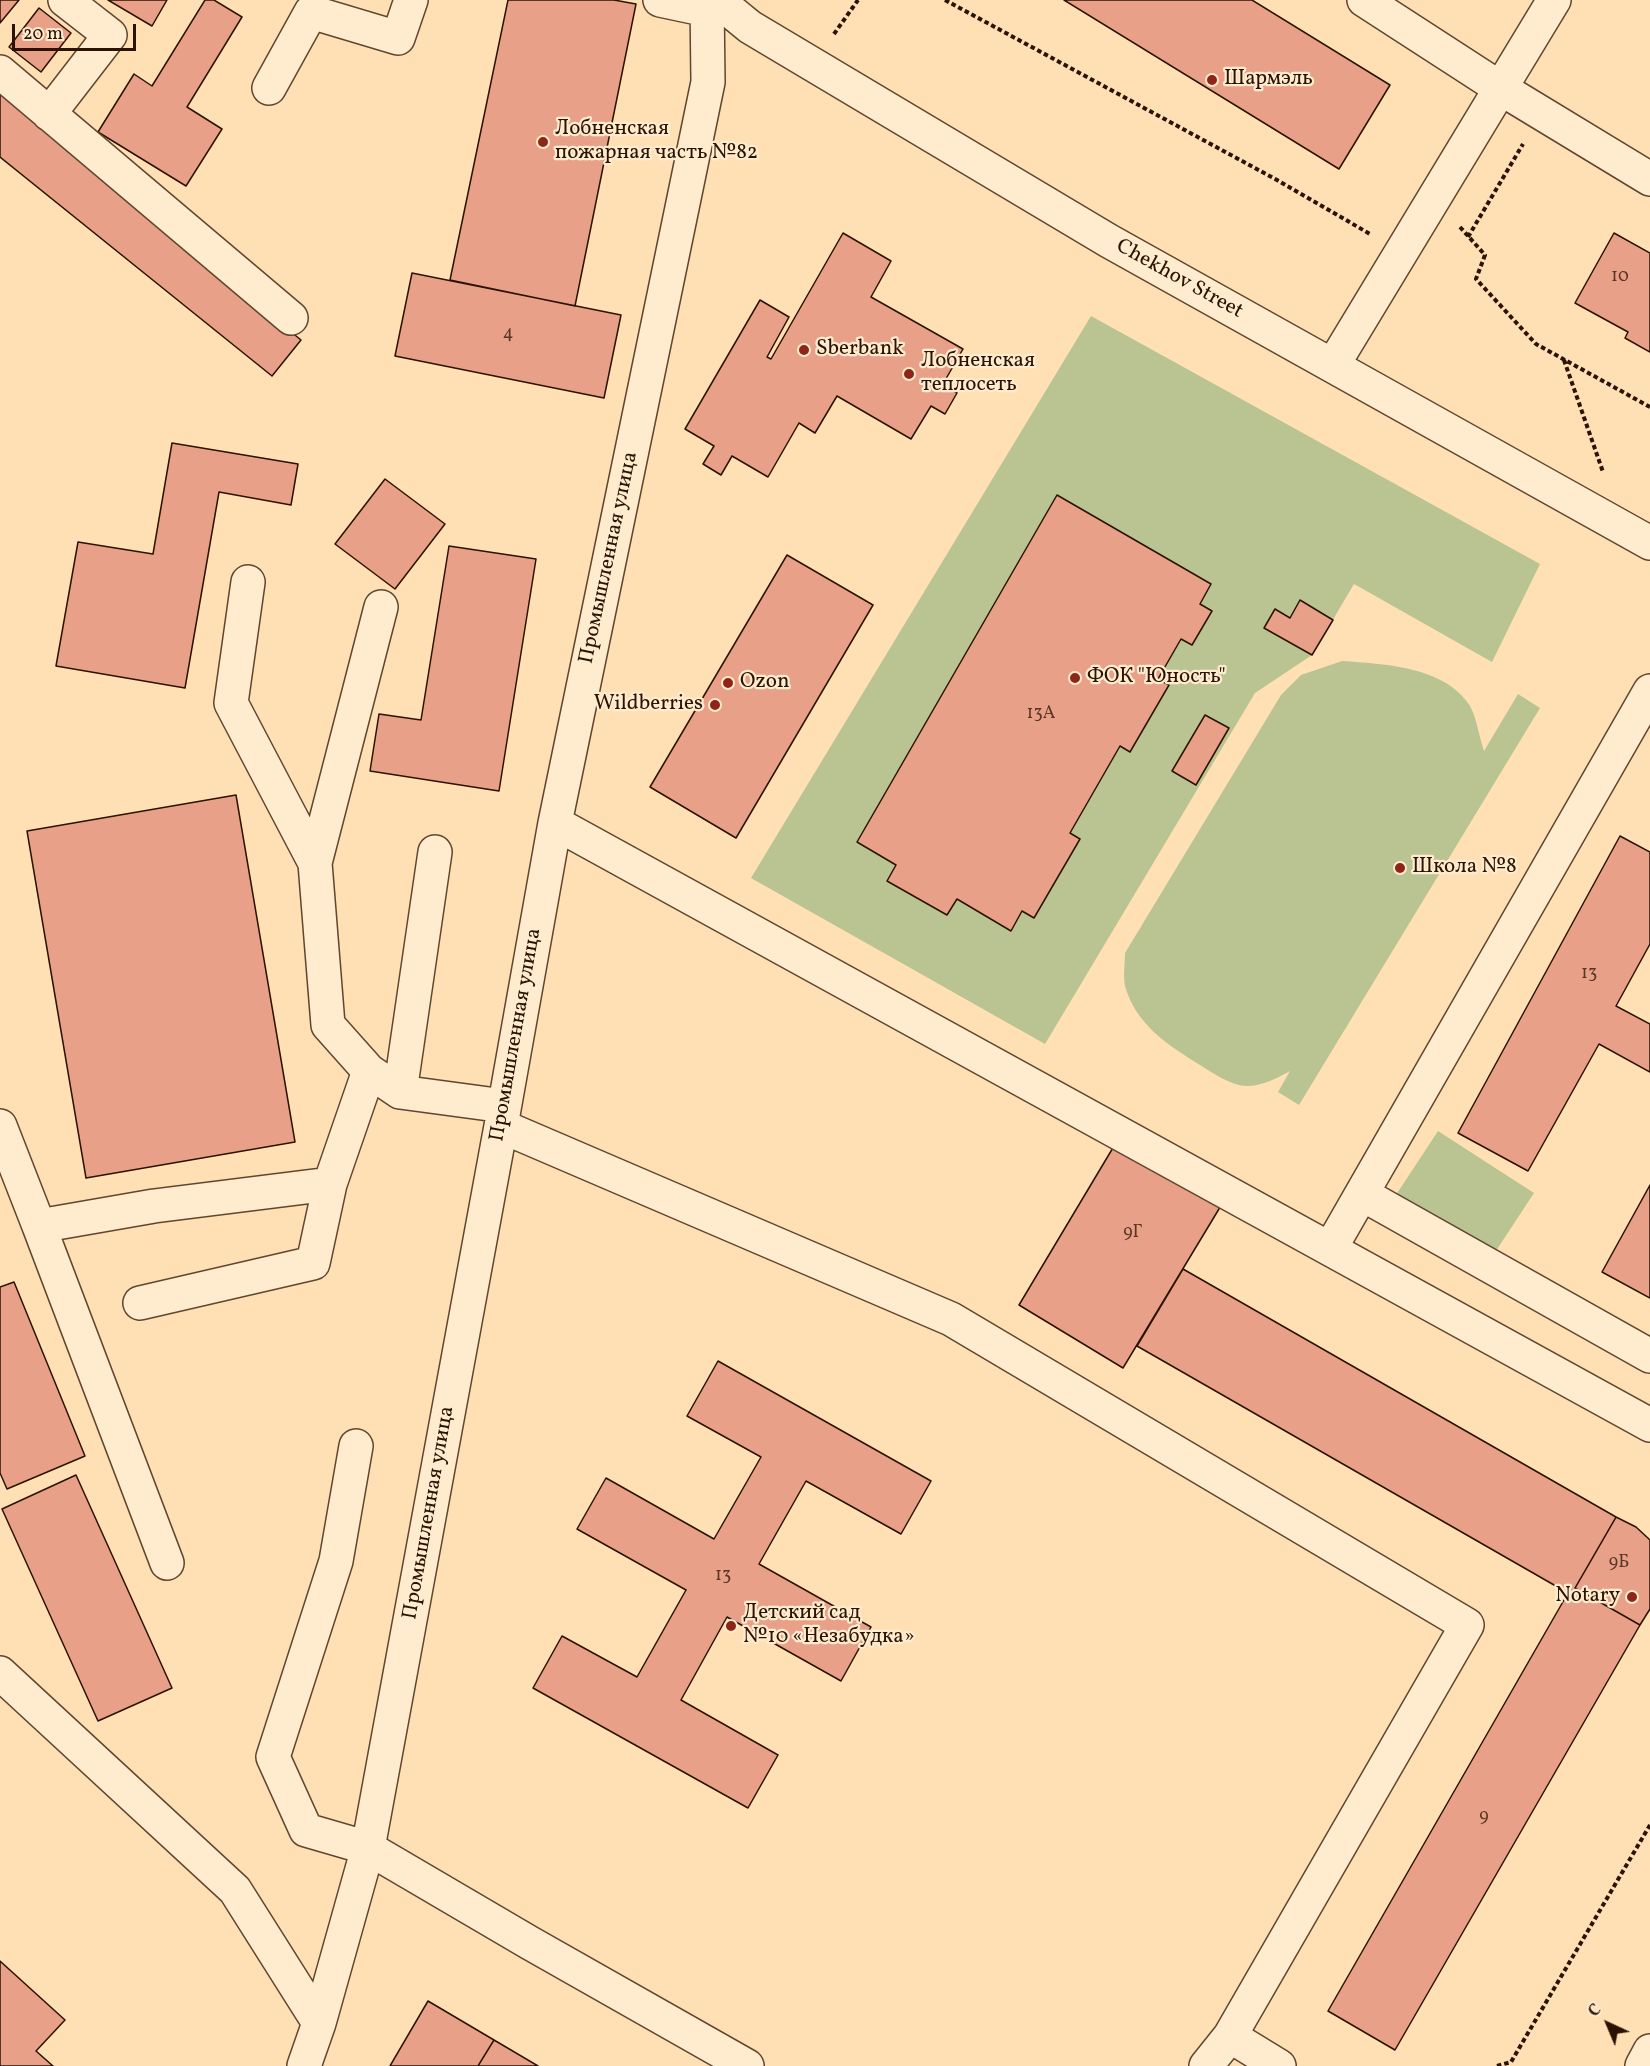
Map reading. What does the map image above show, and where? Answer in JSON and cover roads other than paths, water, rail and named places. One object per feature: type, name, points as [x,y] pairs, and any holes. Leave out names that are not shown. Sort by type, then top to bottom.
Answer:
[{"type":"street","points":[[50,114],[110,35],[65,0]]},
{"type":"street","points":[[269,88],[311,12],[398,38],[411,0]]},
{"type":"street","points":[[660,0],[710,3]]},
{"type":"street","points":[[1364,0],[1500,88],[1650,179]]},
{"type":"street","points":[[1333,365],[1554,0]]},
{"type":"street","name":"Chekhov Street","points":[[710,3],[1099,235],[1650,543]]},
{"type":"street","name":"Промышленная улица","points":[[304,2066],[319,2023],[368,1848],[555,823],[708,82],[710,3]]},
{"type":"street","points":[[0,72],[291,318]]},
{"type":"street","points":[[248,582],[231,704],[315,863]]},
{"type":"street","points":[[381,607],[315,863],[328,1025],[369,1071],[400,1092],[503,1116],[951,1319],[1467,1625],[1230,2036],[1206,2066]]},
{"type":"street","points":[[1330,1249],[1640,733],[1650,691]]},
{"type":"street","points":[[555,823],[1650,1425]]},
{"type":"street","points":[[400,1092],[435,852]]},
{"type":"street","points":[[140,1303],[313,1263],[330,1184],[369,1071]]},
{"type":"street","points":[[0,1126],[167,1563]]},
{"type":"street","points":[[39,1226],[154,1206],[330,1184]]},
{"type":"street","points":[[1362,1194],[1650,1356]]},
{"type":"street","points":[[356,1446],[336,1561],[273,1757],[306,1830],[368,1848],[747,2066]]},
{"type":"street","points":[[0,1673],[235,1890],[319,2023]]},
{"type":"street","points":[[1230,2036],[1279,2066]]},
{"type":"street","points":[[1642,2066],[1650,2051]]},
{"type":"place","name":"Шармэль","points":[[1212,80]]},
{"type":"place","name":"Лобненская пожарная часть №82","points":[[543,142]]},
{"type":"place","name":"Sberbank","points":[[804,350]]},
{"type":"place","name":"Лобненская теплосеть","points":[[909,374]]},
{"type":"place","name":"ФОК \"Юность\"","points":[[1075,678]]},
{"type":"place","name":"Ozon","points":[[728,683]]},
{"type":"place","name":"Wildberries","points":[[715,705]]},
{"type":"place","name":"Школа №8","points":[[1400,868]]},
{"type":"place","name":"Notary","points":[[1632,1597]]},
{"type":"place","name":"Детский сад №10 «Незабудка»","points":[[731,1626]]}]
